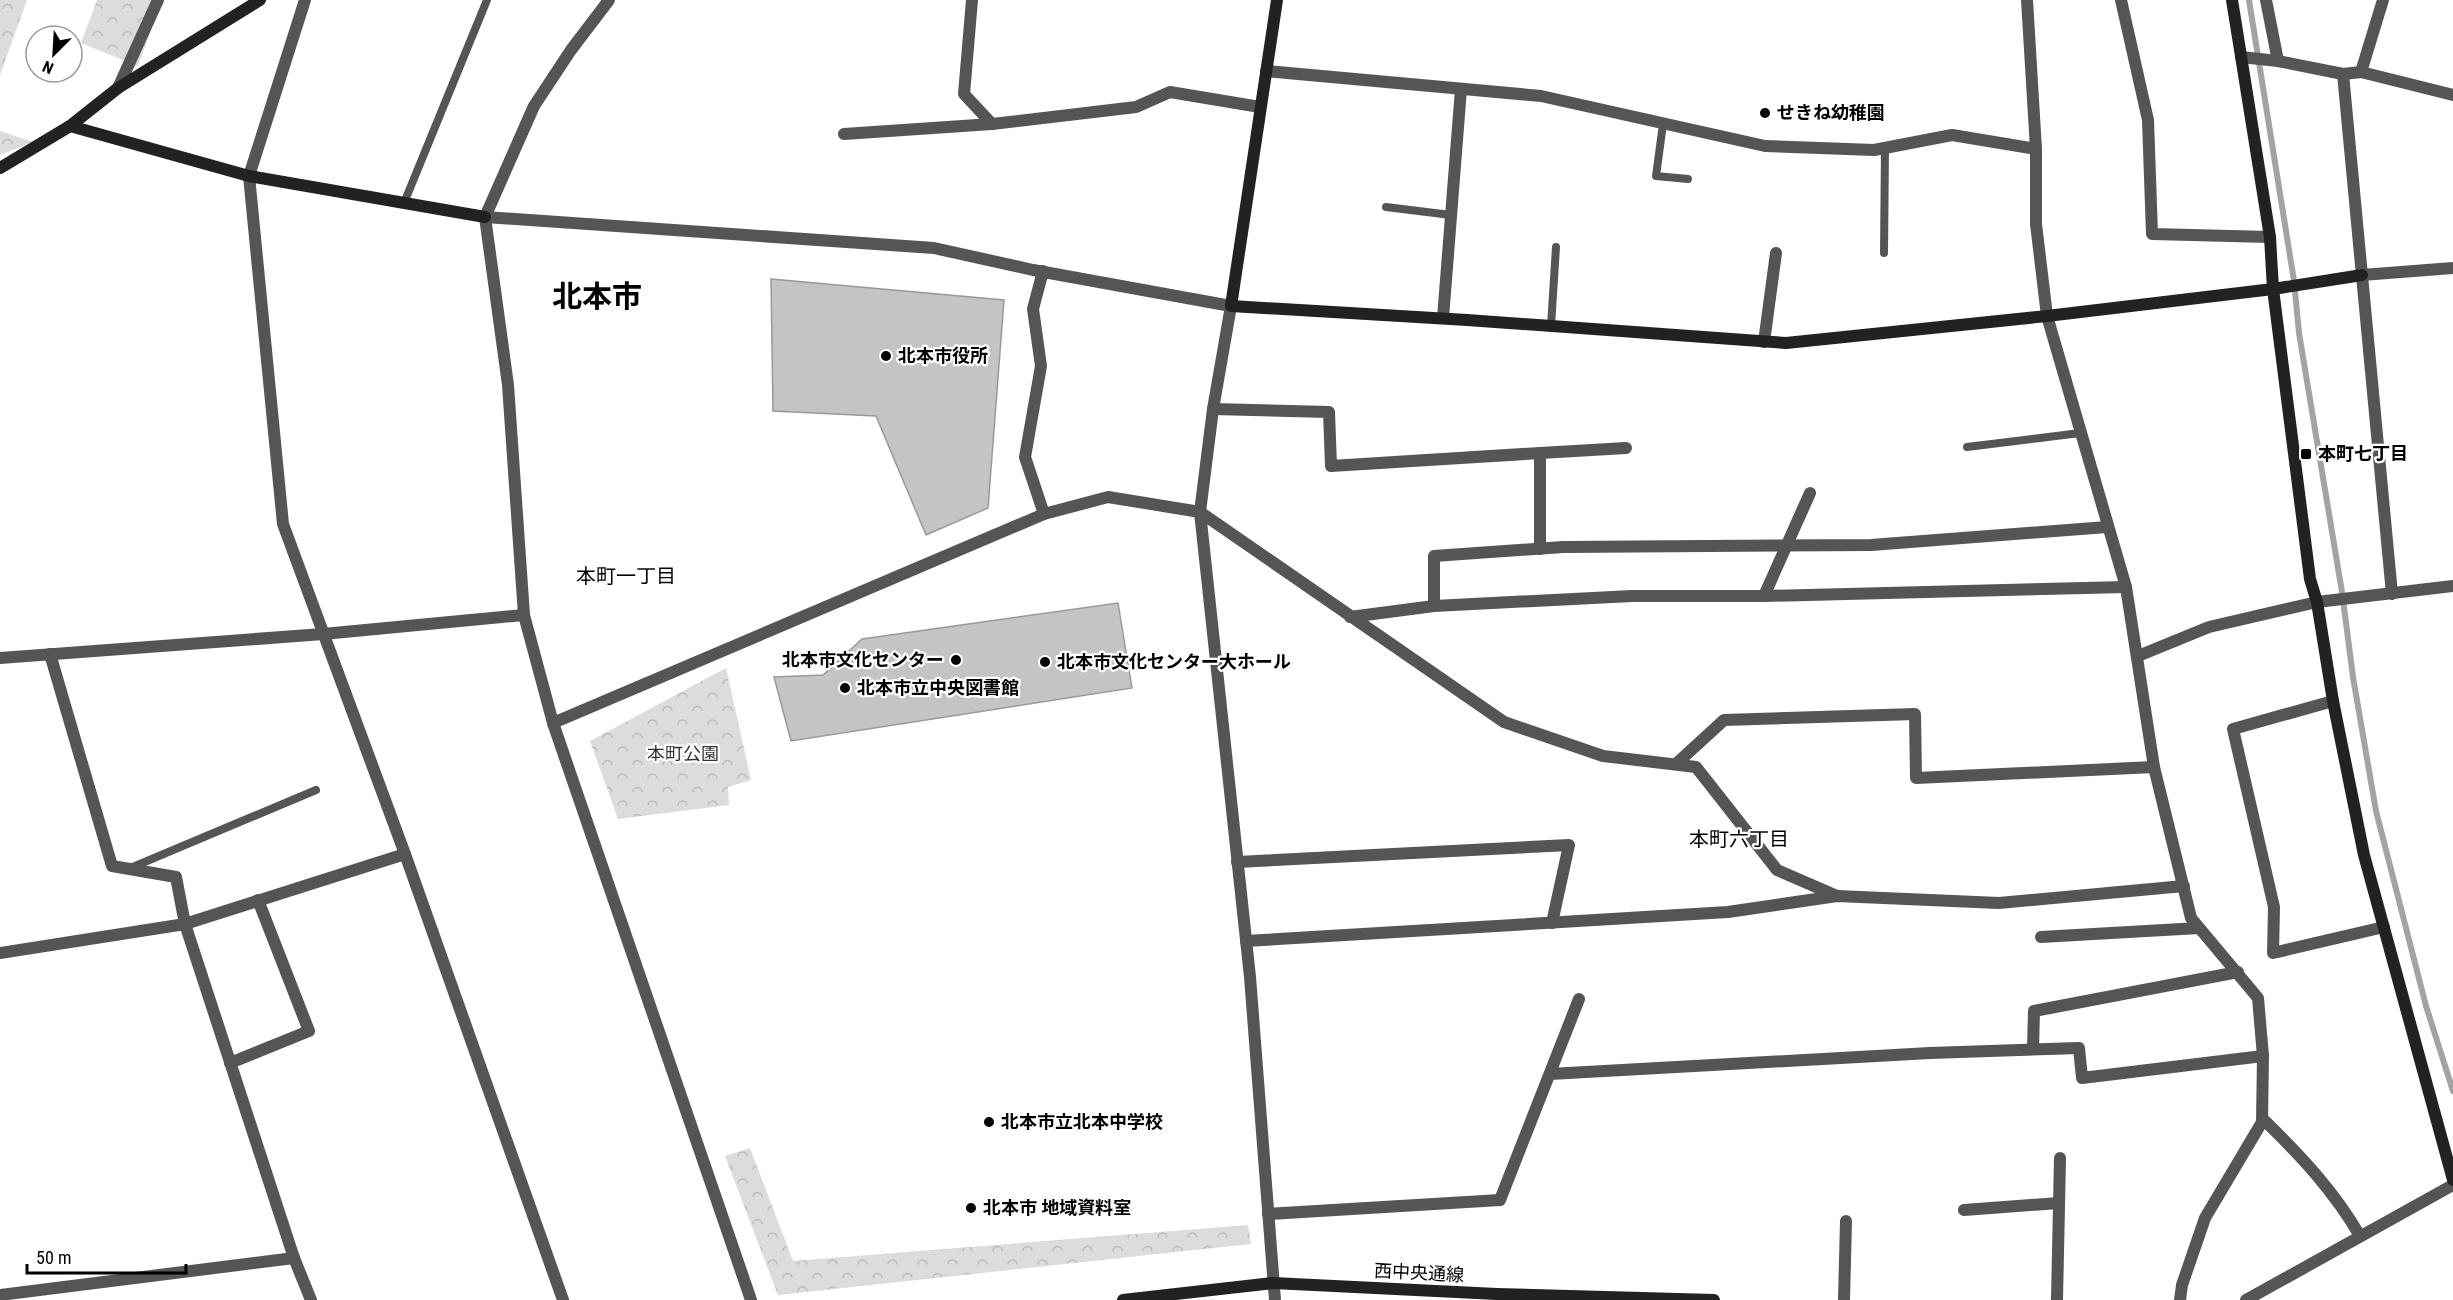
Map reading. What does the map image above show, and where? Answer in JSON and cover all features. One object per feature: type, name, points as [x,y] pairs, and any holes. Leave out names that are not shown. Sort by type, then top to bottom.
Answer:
[{"type":"street","points":[[118,88],[158,0]]},
{"type":"street","points":[[0,168],[70,126],[118,88],[260,0]]},
{"type":"street","points":[[305,0],[249,176],[283,524],[405,854],[563,1300]]},
{"type":"street","points":[[609,0],[571,50],[534,106],[485,217],[508,386],[524,615],[553,723],[750,1300]]},
{"type":"street","points":[[972,0],[964,94],[992,124]]},
{"type":"street","points":[[1275,1300],[1246,941],[1200,512],[1213,410],[1277,0]]},
{"type":"street","points":[[2028,0],[2036,149],[2036,224],[2047,316],[2126,586],[2154,767],[2191,918],[2258,998],[2263,1056],[2263,1119],[2205,1218],[2182,1285],[2180,1300]]},
{"type":"street","points":[[2121,0],[2148,120],[2152,234],[2270,237]]},
{"type":"street","points":[[2232,0],[2270,237],[2273,289],[2310,579],[2317,602],[2333,701],[2364,855],[2453,1180]]},
{"type":"street","points":[[2266,0],[2278,61]]},
{"type":"street","points":[[2361,72],[2383,0]]},
{"type":"street","points":[[2241,57],[2278,61],[2343,74],[2361,72],[2453,95]]},
{"type":"street","points":[[1266,71],[1541,96],[1765,146],[1874,150],[1952,135],[2036,149]]},
{"type":"street","points":[[2343,74],[2392,594]]},
{"type":"street","points":[[1443,318],[1461,89]]},
{"type":"street","points":[[844,134],[992,124],[1136,107],[1170,92],[1260,108]]},
{"type":"street","points":[[70,126],[249,176],[485,217],[934,248],[1231,306],[1443,318],[1764,342],[1786,343],[2047,316],[2273,289],[2362,275],[2453,268]]},
{"type":"street","points":[[1764,342],[1776,253]]},
{"type":"street","points":[[1043,271],[1033,309],[1041,366],[1025,457],[1044,514]]},
{"type":"street","points":[[1213,410],[1329,412],[1330,466],[1626,448]]},
{"type":"street","points":[[1540,453],[1540,549]]},
{"type":"street","points":[[1764,596],[1810,493]]},
{"type":"street","points":[[553,723],[1044,514],[1108,497],[1200,512],[1238,536],[1350,617],[1504,722],[1603,756],[1696,767],[1777,870],[1837,896]]},
{"type":"street","points":[[1434,606],[1434,556],[1540,549],[1788,544],[1871,545],[2107,527]]},
{"type":"street","points":[[1350,617],[1434,606],[1632,596],[1764,596],[2126,586]]},
{"type":"street","points":[[2138,656],[2209,627],[2317,602],[2453,586]]},
{"type":"street","points":[[0,658],[324,634],[524,615]]},
{"type":"street","points":[[50,654],[112,866],[176,877],[184,924],[294,1258],[311,1300]]},
{"type":"street","points":[[2333,701],[2233,729],[2274,907],[2273,953],[2384,927]]},
{"type":"street","points":[[1676,764],[1724,720],[1915,714],[1916,778],[2154,767]]},
{"type":"street","points":[[1237,862],[1569,845],[1552,923]]},
{"type":"street","points":[[0,953],[184,924],[405,854]]},
{"type":"street","points":[[1246,941],[1728,912],[1837,896],[1999,903],[2184,886]]},
{"type":"street","points":[[230,1063],[309,1031],[258,900]]},
{"type":"street","points":[[2041,937],[2199,928]]},
{"type":"street","points":[[2034,1049],[2034,1011],[2238,972]]},
{"type":"street","points":[[1268,1214],[1500,1200],[1579,999]]},
{"type":"street","points":[[1550,1074],[2079,1048],[2082,1078],[2263,1056]]},
{"type":"street","points":[[2263,1119],[2305,1161],[2345,1210],[2360,1236]]},
{"type":"street","points":[[2057,1300],[2060,1158]]},
{"type":"street","points":[[2246,1300],[2453,1185]]},
{"type":"street","points":[[1964,1210],[2059,1203]]},
{"type":"street","points":[[1844,1300],[1846,1221]]},
{"type":"street","points":[[0,1295],[294,1258]]},
{"type":"street","name":"西中央通線","points":[[1123,1300],[1273,1283],[1409,1295],[1714,1300]]},
{"type":"lane","points":[[404,203],[487,0]]},
{"type":"lane","points":[[1663,124],[1656,176],[1688,179]]},
{"type":"lane","points":[[1884,253],[1885,148]]},
{"type":"lane","points":[[1386,207],[1451,215]]},
{"type":"lane","points":[[1551,326],[1556,247]]},
{"type":"lane","points":[[1966,447],[2080,433]]},
{"type":"lane","points":[[127,869],[316,790]]},
{"type":"green space","points":[[0,0],[27,0],[0,75]]},
{"type":"green space","points":[[97,0],[162,0],[138,66],[84,44],[84,35]]},
{"type":"green space","points":[[0,131],[33,142],[0,155]]},
{"type":"green space","name":"本町公園","points":[[726,668],[751,780],[728,787],[729,805],[618,819],[590,741]]},
{"type":"green space","points":[[750,1148],[793,1261],[1248,1225],[1251,1244],[778,1295],[725,1156]]},
{"type":"building","name":"北本市役所","points":[[771,279],[1004,300],[988,508],[926,535],[876,416],[773,411]]},
{"type":"building","points":[[1118,603],[1132,688],[791,741],[774,677],[823,675],[862,639]]},
{"type":"waterway","points":[[2249,0],[2294,281],[2299,333],[2376,811],[2426,1006],[2453,1091]]},
{"type":"place","name":"せきね幼稚園","points":[[1765,113]]},
{"type":"place","name":"北本市役所","points":[[886,356]]},
{"type":"place","name":"本町七丁目","points":[[2306,454]]},
{"type":"place","name":"北本市文化センター","points":[[956,660]]},
{"type":"place","name":"北本市文化センター大ホール","points":[[1045,662]]},
{"type":"place","name":"北本市立中央図書館","points":[[845,688]]},
{"type":"place","name":"北本市立北本中学校","points":[[989,1122]]},
{"type":"place","name":"北本市 地域資料室","points":[[971,1208]]},
{"type":"district","name":"北本市","points":[[597,297]]},
{"type":"district","name":"本町一丁目","points":[[626,576]]},
{"type":"district","name":"本町六丁目","points":[[1739,839]]}]
